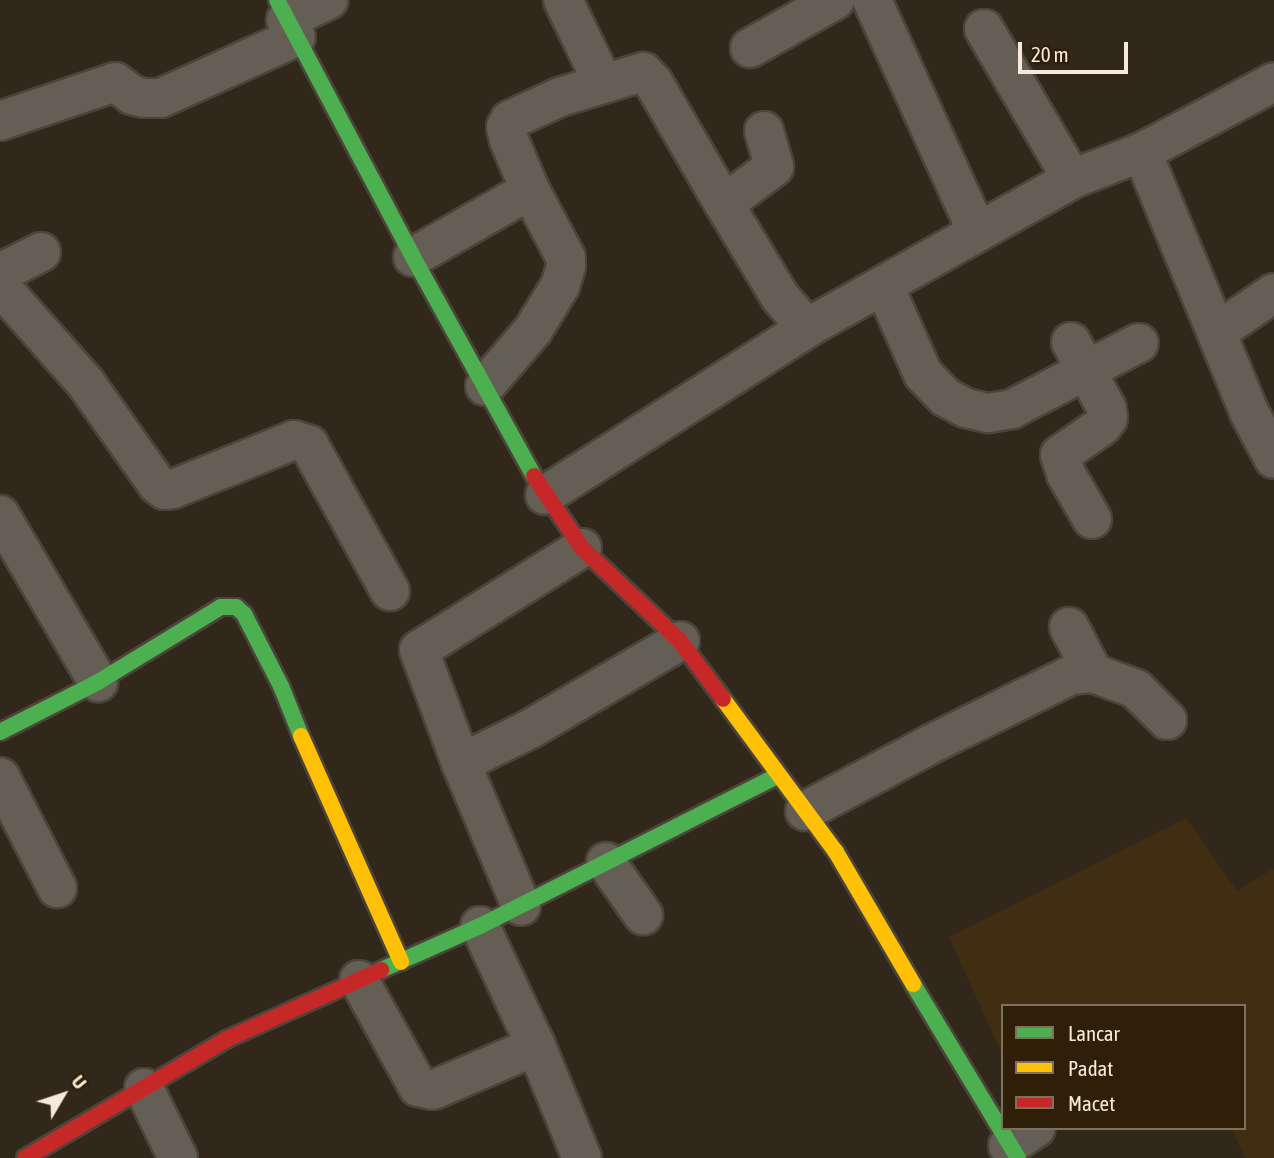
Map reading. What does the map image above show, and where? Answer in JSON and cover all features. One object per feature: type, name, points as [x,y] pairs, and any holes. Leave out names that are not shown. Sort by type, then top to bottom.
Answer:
[{"type":"street","points":[[0,121],[116,82],[132,94],[144,98],[161,98],[286,19],[328,0]]},
{"type":"street","points":[[563,0],[603,83]]},
{"type":"street","points":[[750,48],[835,0]]},
{"type":"street","points":[[872,0],[977,232]]},
{"type":"street","points":[[286,19],[413,257],[545,495],[582,548],[680,641],[836,852],[1001,1112]]},
{"type":"street","points":[[984,29],[1072,179]]},
{"type":"street","points":[[485,386],[533,330],[565,275],[566,258],[530,190],[509,140],[508,124],[560,97],[636,72],[643,72],[649,77],[780,297],[807,328]]},
{"type":"street","points":[[545,495],[807,328],[1072,179],[1142,152],[1274,82]]},
{"type":"street","points":[[724,204],[774,167],[764,131]]},
{"type":"street","points":[[1142,152],[1249,412],[1274,459]]},
{"type":"street","points":[[413,257],[530,190]]},
{"type":"street","points":[[0,273],[41,252]]},
{"type":"street","points":[[0,286],[85,382],[157,484],[165,489],[173,489],[294,440],[309,445],[390,591]]},
{"type":"street","points":[[884,286],[922,374],[945,397],[966,408],[988,413],[1012,409],[1078,357],[1139,344]]},
{"type":"street","points":[[1217,331],[1274,293]]},
{"type":"street","points":[[1078,357],[1107,410],[1108,418],[1102,426],[1060,455],[1066,474],[1092,519]]},
{"type":"street","points":[[0,515],[98,682]]},
{"type":"street","points":[[521,906],[461,764],[419,650],[582,548]]},
{"type":"street","points":[[0,733],[98,682],[221,607],[240,610],[281,685],[319,783],[401,961]]},
{"type":"street","points":[[1069,627],[1093,673]]},
{"type":"street","points":[[461,764],[530,729],[680,641]]},
{"type":"street","points":[[805,811],[931,744],[1071,676],[1093,673],[1136,689],[1167,720]]},
{"type":"street","points":[[25,1158],[227,1039],[480,926],[778,776]]},
{"type":"street","points":[[0,777],[57,888]]},
{"type":"street","points":[[606,862],[643,915]]},
{"type":"street","points":[[480,926],[536,1046],[582,1158]]},
{"type":"street","points":[[359,980],[418,1087],[433,1090],[536,1046]]},
{"type":"street","points":[[144,1088],[178,1158]]},
{"type":"shaded area","points":[[1186,818],[1237,891],[1274,868],[1274,1158],[1245,1158],[1232,1130],[1246,1130],[1246,1004],[1001,1004],[1001,1052],[949,937]]},
{"type":"traffic: fast","points":[[277,0],[413,257],[534,476]]},
{"type":"traffic: fast","points":[[0,732],[98,682],[221,607],[236,607],[244,614],[281,686],[301,736]]},
{"type":"traffic: fast","points":[[381,970],[480,926],[777,776]]},
{"type":"traffic: fast","points":[[913,984],[1001,1130]]},
{"type":"traffic: fast","points":[[1001,1130],[1018,1158]]},
{"type":"traffic: slow","points":[[723,699],[836,852],[913,984]]},
{"type":"traffic: slow","points":[[301,736],[401,962]]},
{"type":"traffic: jam","points":[[534,476],[582,548],[680,641],[723,699]]},
{"type":"traffic: jam","points":[[25,1158],[227,1039],[381,970]]}]
